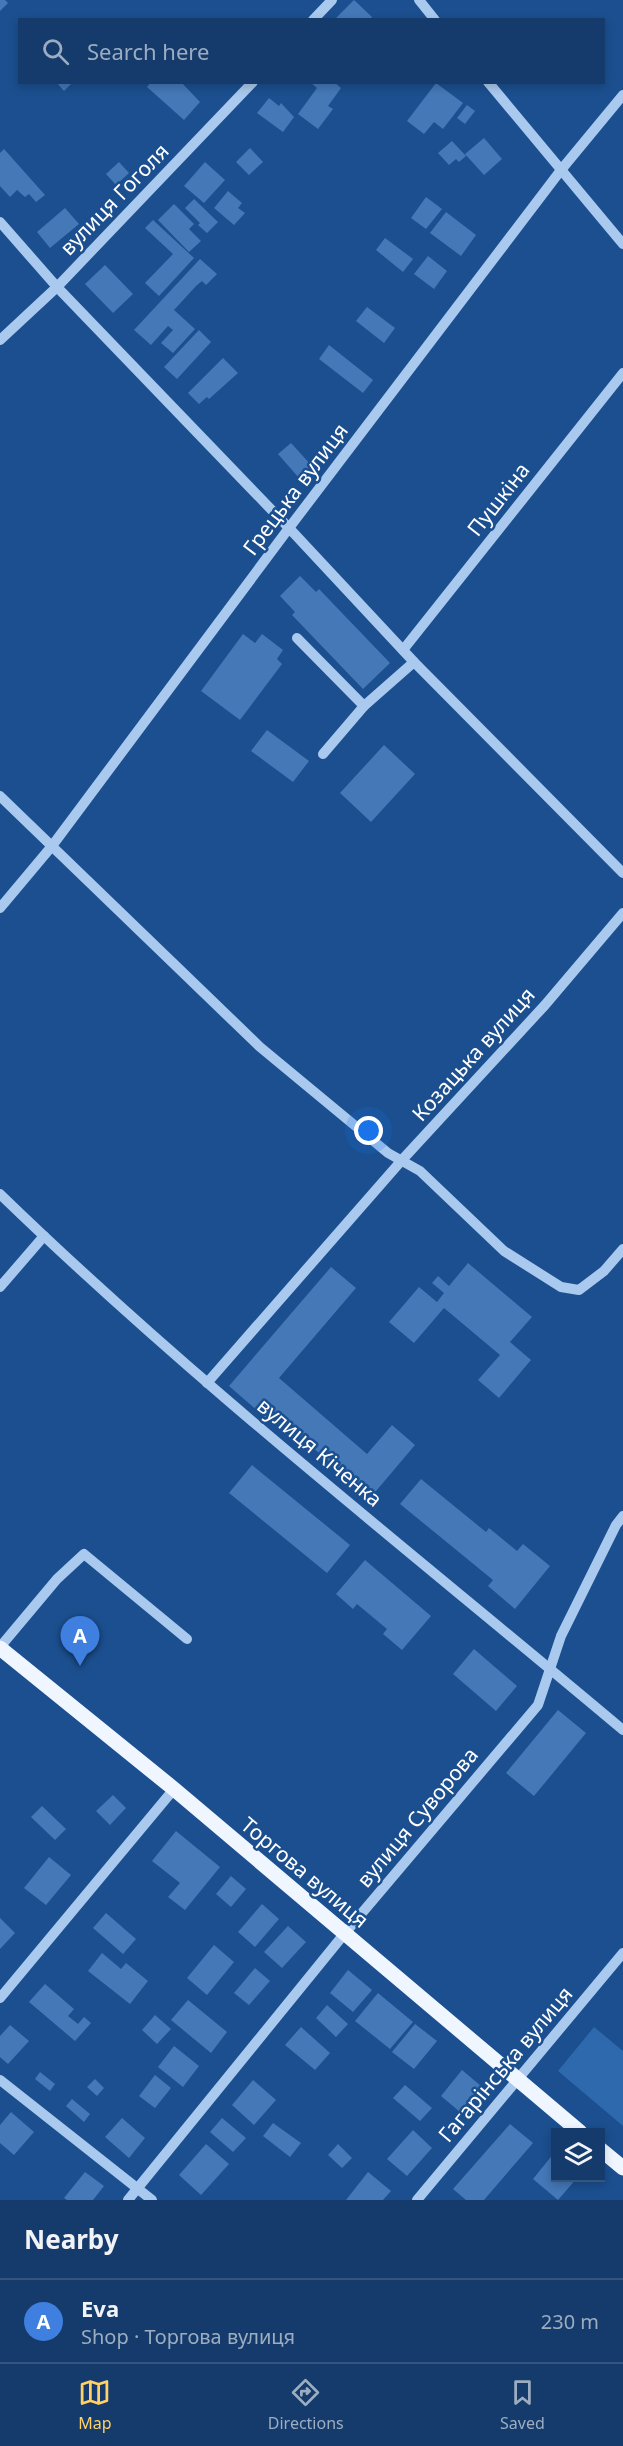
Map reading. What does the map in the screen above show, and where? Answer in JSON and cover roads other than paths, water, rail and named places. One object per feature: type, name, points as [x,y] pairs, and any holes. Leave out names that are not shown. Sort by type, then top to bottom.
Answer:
[{"type":"main road","name":"Торгова вулиця","points":[[0,1648],[174,1789],[574,2128]]},
{"type":"main road","points":[[605,2153],[623,2168]]},
{"type":"street","points":[[315,18],[332,0]]},
{"type":"street","points":[[419,0],[433,18]]},
{"type":"street","name":"вулиця Гоголя","points":[[0,340],[57,287],[251,84]]},
{"type":"street","points":[[490,84],[623,244]]},
{"type":"street","name":"Грецька вулиця","points":[[0,908],[52,846],[289,528],[561,170],[623,95]]},
{"type":"street","points":[[0,222],[57,287],[289,528],[414,662],[623,873]]},
{"type":"street","name":"Пушкіна","points":[[403,650],[623,373]]},
{"type":"street","points":[[297,638],[364,706]]},
{"type":"street","points":[[323,754],[364,706],[414,662]]},
{"type":"street","points":[[0,796],[260,1047],[388,1153],[420,1171],[504,1251],[561,1287],[579,1290],[604,1270],[623,1249]]},
{"type":"street","name":"Козацька вулиця","points":[[207,1383],[402,1160],[545,1005],[623,913]]},
{"type":"street","name":"вулиця Кіченка","points":[[0,1194],[207,1383],[623,1730]]},
{"type":"street","points":[[0,1287],[44,1236]]},
{"type":"street","name":"вулиця Суворова","points":[[128,2200],[345,1933],[538,1705],[561,1636],[616,1525],[623,1516]]},
{"type":"street","points":[[0,1648],[57,1579],[84,1554],[187,1639]]},
{"type":"street","points":[[0,1998],[174,1789]]},
{"type":"street","name":"Гагарінська вулиця","points":[[417,2200],[623,1953]]},
{"type":"street","points":[[0,2080],[152,2200]]},
{"type":"place","name":"Eva","points":[[80,1666]]}]
